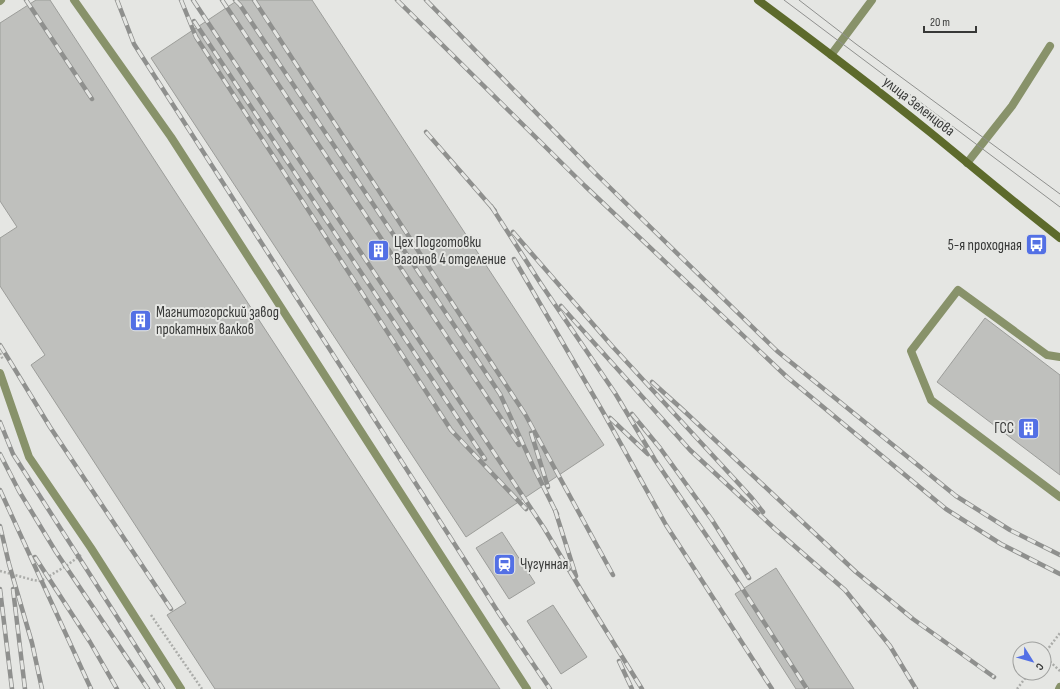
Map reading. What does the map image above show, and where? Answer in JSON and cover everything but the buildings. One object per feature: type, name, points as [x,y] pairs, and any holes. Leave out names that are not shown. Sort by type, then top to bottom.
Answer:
[{"type":"main road","name":"улица Зеленцова","points":[[758,0],[931,133],[1032,217],[1060,238]]},
{"type":"lane","points":[[74,0],[171,137],[527,689]]},
{"type":"lane","points":[[831,55],[872,0]]},
{"type":"lane","points":[[967,163],[1012,106],[1050,46]]},
{"type":"lane","points":[[1060,357],[1047,355],[958,290],[911,351],[931,400],[1060,498]]},
{"type":"lane","points":[[0,373],[29,456],[91,548],[181,689]]},
{"type":"path","points":[[0,571],[41,581],[66,566],[91,548]]},
{"type":"path","points":[[1052,644],[1060,633]]},
{"type":"path","points":[[1052,663],[1060,671]]},
{"type":"path","points":[[1017,689],[1024,681]]},
{"type":"tram line","points":[[784,0],[1060,207]]},
{"type":"tram line","points":[[799,0],[856,44],[1060,194]]},
{"type":"railway","points":[[26,0],[92,99]]},
{"type":"railway","points":[[117,0],[134,44],[500,615],[550,689]]},
{"type":"railway","points":[[181,0],[196,37],[451,430],[526,509]]},
{"type":"railway","points":[[193,0],[544,528],[642,689]]},
{"type":"railway","points":[[222,0],[519,445]]},
{"type":"railway","points":[[235,0],[240,5],[500,394],[557,514]]},
{"type":"railway","points":[[254,0],[525,414],[613,575]]},
{"type":"railway","points":[[397,0],[585,186],[787,377],[946,509],[1001,544],[1060,574]]},
{"type":"railway","points":[[426,0],[595,173],[777,351],[956,496],[1010,530],[1060,555]]},
{"type":"railway","points":[[194,21],[485,459]]},
{"type":"railway","points":[[426,132],[495,211]]},
{"type":"railway","points":[[491,206],[541,284],[615,393],[655,460],[740,585],[807,689]]},
{"type":"railway","points":[[513,232],[612,346],[751,497],[763,512]]},
{"type":"railway","points":[[514,259],[603,412],[666,525],[772,689]]},
{"type":"railway","points":[[561,306],[690,450],[775,529],[845,590],[890,646],[916,689]]},
{"type":"railway","points":[[0,345],[50,427],[171,609]]},
{"type":"railway","points":[[652,382],[856,572],[913,619],[994,677]]},
{"type":"railway","points":[[632,414],[660,448],[712,520],[749,578]]},
{"type":"railway","points":[[610,418],[648,454]]},
{"type":"railway","points":[[0,422],[13,454],[163,689]]},
{"type":"railway","points":[[531,433],[548,487]]},
{"type":"railway","points":[[0,454],[19,491],[56,552],[148,689]]},
{"type":"railway","points":[[0,490],[91,689]]},
{"type":"railway","points":[[555,510],[576,576]]},
{"type":"railway","points":[[0,526],[9,564],[32,643],[42,689]]},
{"type":"railway","points":[[35,557],[90,642],[117,689]]},
{"type":"railway","points":[[0,589],[12,689]]},
{"type":"railway","points":[[13,589],[25,689]]},
{"type":"railway","points":[[619,661],[632,689]]},
{"type":"place","name":"5-я проходная","points":[[1037,245]]},
{"type":"place","name":"Цех Подготовки Вагонов 4 отделение","points":[[378,251]]},
{"type":"place","name":"Магнитогорский завод прокатных валков","points":[[141,321]]},
{"type":"place","name":"ГСС","points":[[1029,428]]},
{"type":"place","name":"Чугунная","points":[[505,564]]}]
